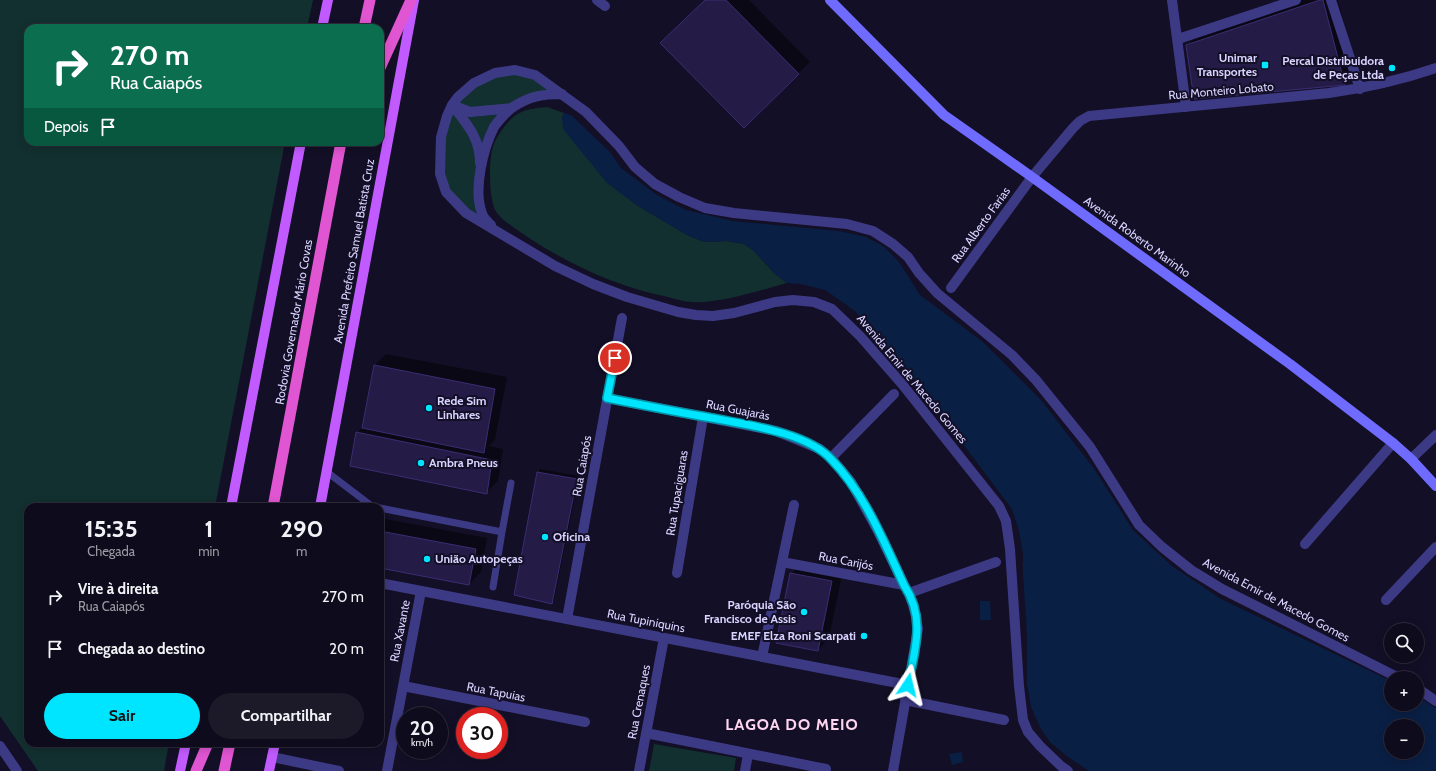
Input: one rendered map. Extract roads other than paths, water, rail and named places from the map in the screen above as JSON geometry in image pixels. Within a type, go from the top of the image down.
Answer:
[{"type":"highway","points":[[365,24],[370,0]]},
{"type":"highway","points":[[384,59],[411,0]]},
{"type":"highway","name":"Rodovia Governador Mário Covas","points":[[274,503],[340,146]]},
{"type":"highway","points":[[337,159],[343,146]]},
{"type":"highway","points":[[196,771],[206,747]]},
{"type":"highway","points":[[224,771],[229,747]]},
{"type":"main road","points":[[323,24],[328,0]]},
{"type":"main road","name":"Avenida Prefeito Samuel Batista Cruz","points":[[321,503],[414,0]]},
{"type":"main road","name":"Avenida Roberto Marinho","points":[[830,0],[944,115],[1290,364],[1393,443],[1411,459],[1436,486]]},
{"type":"main road","points":[[232,503],[300,146]]},
{"type":"main road","points":[[180,771],[185,747]]},
{"type":"main road","points":[[269,771],[274,747]]},
{"type":"street","points":[[1172,0],[1186,107]]},
{"type":"street","points":[[1178,39],[1296,0]]},
{"type":"street","points":[[1331,0],[1360,89]]},
{"type":"street","name":"Rua Monteiro Lobato","points":[[1032,177],[1073,128],[1080,121],[1089,116],[1360,89],[1436,68]]},
{"type":"street","name":"Avenida Emir de Macedo Gomes","points":[[1068,771],[1040,746],[1028,732],[1023,720],[1010,549],[1006,521],[999,506],[902,384],[848,324],[832,309],[814,302],[793,300],[775,302],[734,313],[713,316],[678,312],[627,297],[593,284],[555,266],[466,213],[446,192],[440,174],[441,137],[452,105],[474,82],[495,73],[515,70],[535,75],[586,112],[636,166],[655,184],[678,198],[705,208],[734,213],[847,224],[873,231],[893,244],[908,257],[919,273],[937,294],[1012,355],[1036,380],[1090,446],[1139,525],[1162,547],[1191,570],[1222,589],[1385,671]]},
{"type":"street","name":"Avenida Emir de Macedo Gomes","points":[[496,232],[482,214],[478,194],[480,173],[487,145],[495,126],[512,108],[526,100],[542,94],[562,94]]},
{"type":"street","points":[[452,105],[470,112],[512,108]]},
{"type":"street","points":[[452,105],[470,128],[480,154],[480,173]]},
{"type":"street","name":"Rua Alberto Farias","points":[[951,288],[1032,177]]},
{"type":"street","name":"Rua Caiapós","points":[[567,619],[622,318]]},
{"type":"street","points":[[831,458],[894,394]]},
{"type":"street","name":"Rua Guajarás","points":[[607,398],[776,431],[820,449],[831,458],[851,482],[878,531],[914,605],[918,629],[895,757],[900,771]]},
{"type":"street","name":"Rua Tupaciguaras","points":[[677,573],[703,417]]},
{"type":"street","points":[[1411,459],[1436,435]]},
{"type":"street","points":[[1305,544],[1393,443]]},
{"type":"street","points":[[762,656],[794,505]]},
{"type":"street","points":[[1386,600],[1436,547]]},
{"type":"street","name":"Rua Carijós","points":[[782,562],[907,589]]},
{"type":"street","points":[[907,589],[996,562]]},
{"type":"street","name":"Rua Tupiniquins","points":[[384,584],[908,685]]},
{"type":"street","name":"Rua Xavante","points":[[387,771],[421,591]]},
{"type":"street","name":"Rua Crenaques","points":[[639,771],[664,638]]},
{"type":"street","name":"Rua Tapuias","points":[[403,686],[585,722]]},
{"type":"street","points":[[1424,693],[1436,701]]},
{"type":"street","points":[[905,700],[1004,720]]},
{"type":"street","points":[[646,733],[826,769]]},
{"type":"street","points":[[0,746],[17,771]]},
{"type":"street","points":[[745,771],[748,754]]},
{"type":"street","points":[[272,757],[339,771]]},
{"type":"street","points":[[893,771],[895,757]]},
{"type":"lane","points":[[327,472],[369,503]]},
{"type":"lane","points":[[493,587],[511,483]]},
{"type":"lane","points":[[384,509],[502,532]]},
{"type":"water","points":[[564,113],[571,115],[610,152],[621,168],[657,195],[686,210],[733,221],[839,231],[866,237],[883,246],[899,262],[920,295],[983,342],[1041,400],[1095,470],[1133,530],[1172,566],[1221,599],[1384,678],[1384,711],[1424,711],[1424,700],[1436,708],[1436,771],[1089,771],[1068,757],[1050,742],[1041,729],[1031,707],[1027,684],[1027,635],[1023,553],[1019,531],[1012,509],[929,399],[855,311],[825,290],[801,284],[787,283],[774,273],[754,251],[744,244],[727,241],[705,242],[689,236],[638,206],[607,183],[563,129],[562,118]]},
{"type":"water","points":[[980,601],[990,601],[991,620],[980,620]]},
{"type":"water","points":[[962,752],[963,762],[952,765],[949,754]]},
{"type":"place","name":"Unimar Transportes","points":[[1265,65]]},
{"type":"place","name":"Percal Distribuidora de Peças Ltda","points":[[1392,68]]},
{"type":"place","name":"Rede Sim Linhares","points":[[429,408]]},
{"type":"place","name":"Ambra Pneus","points":[[421,463]]},
{"type":"place","name":"Oficina","points":[[545,537]]},
{"type":"place","name":"União Autopeças","points":[[427,559]]},
{"type":"place","name":"Paróquia São Francisco de Assis","points":[[804,612]]},
{"type":"place","name":"EMEF Elza Roni Scarpati","points":[[864,636]]},
{"type":"district","name":"LAGOA DO MEIO","points":[[792,724]]}]
